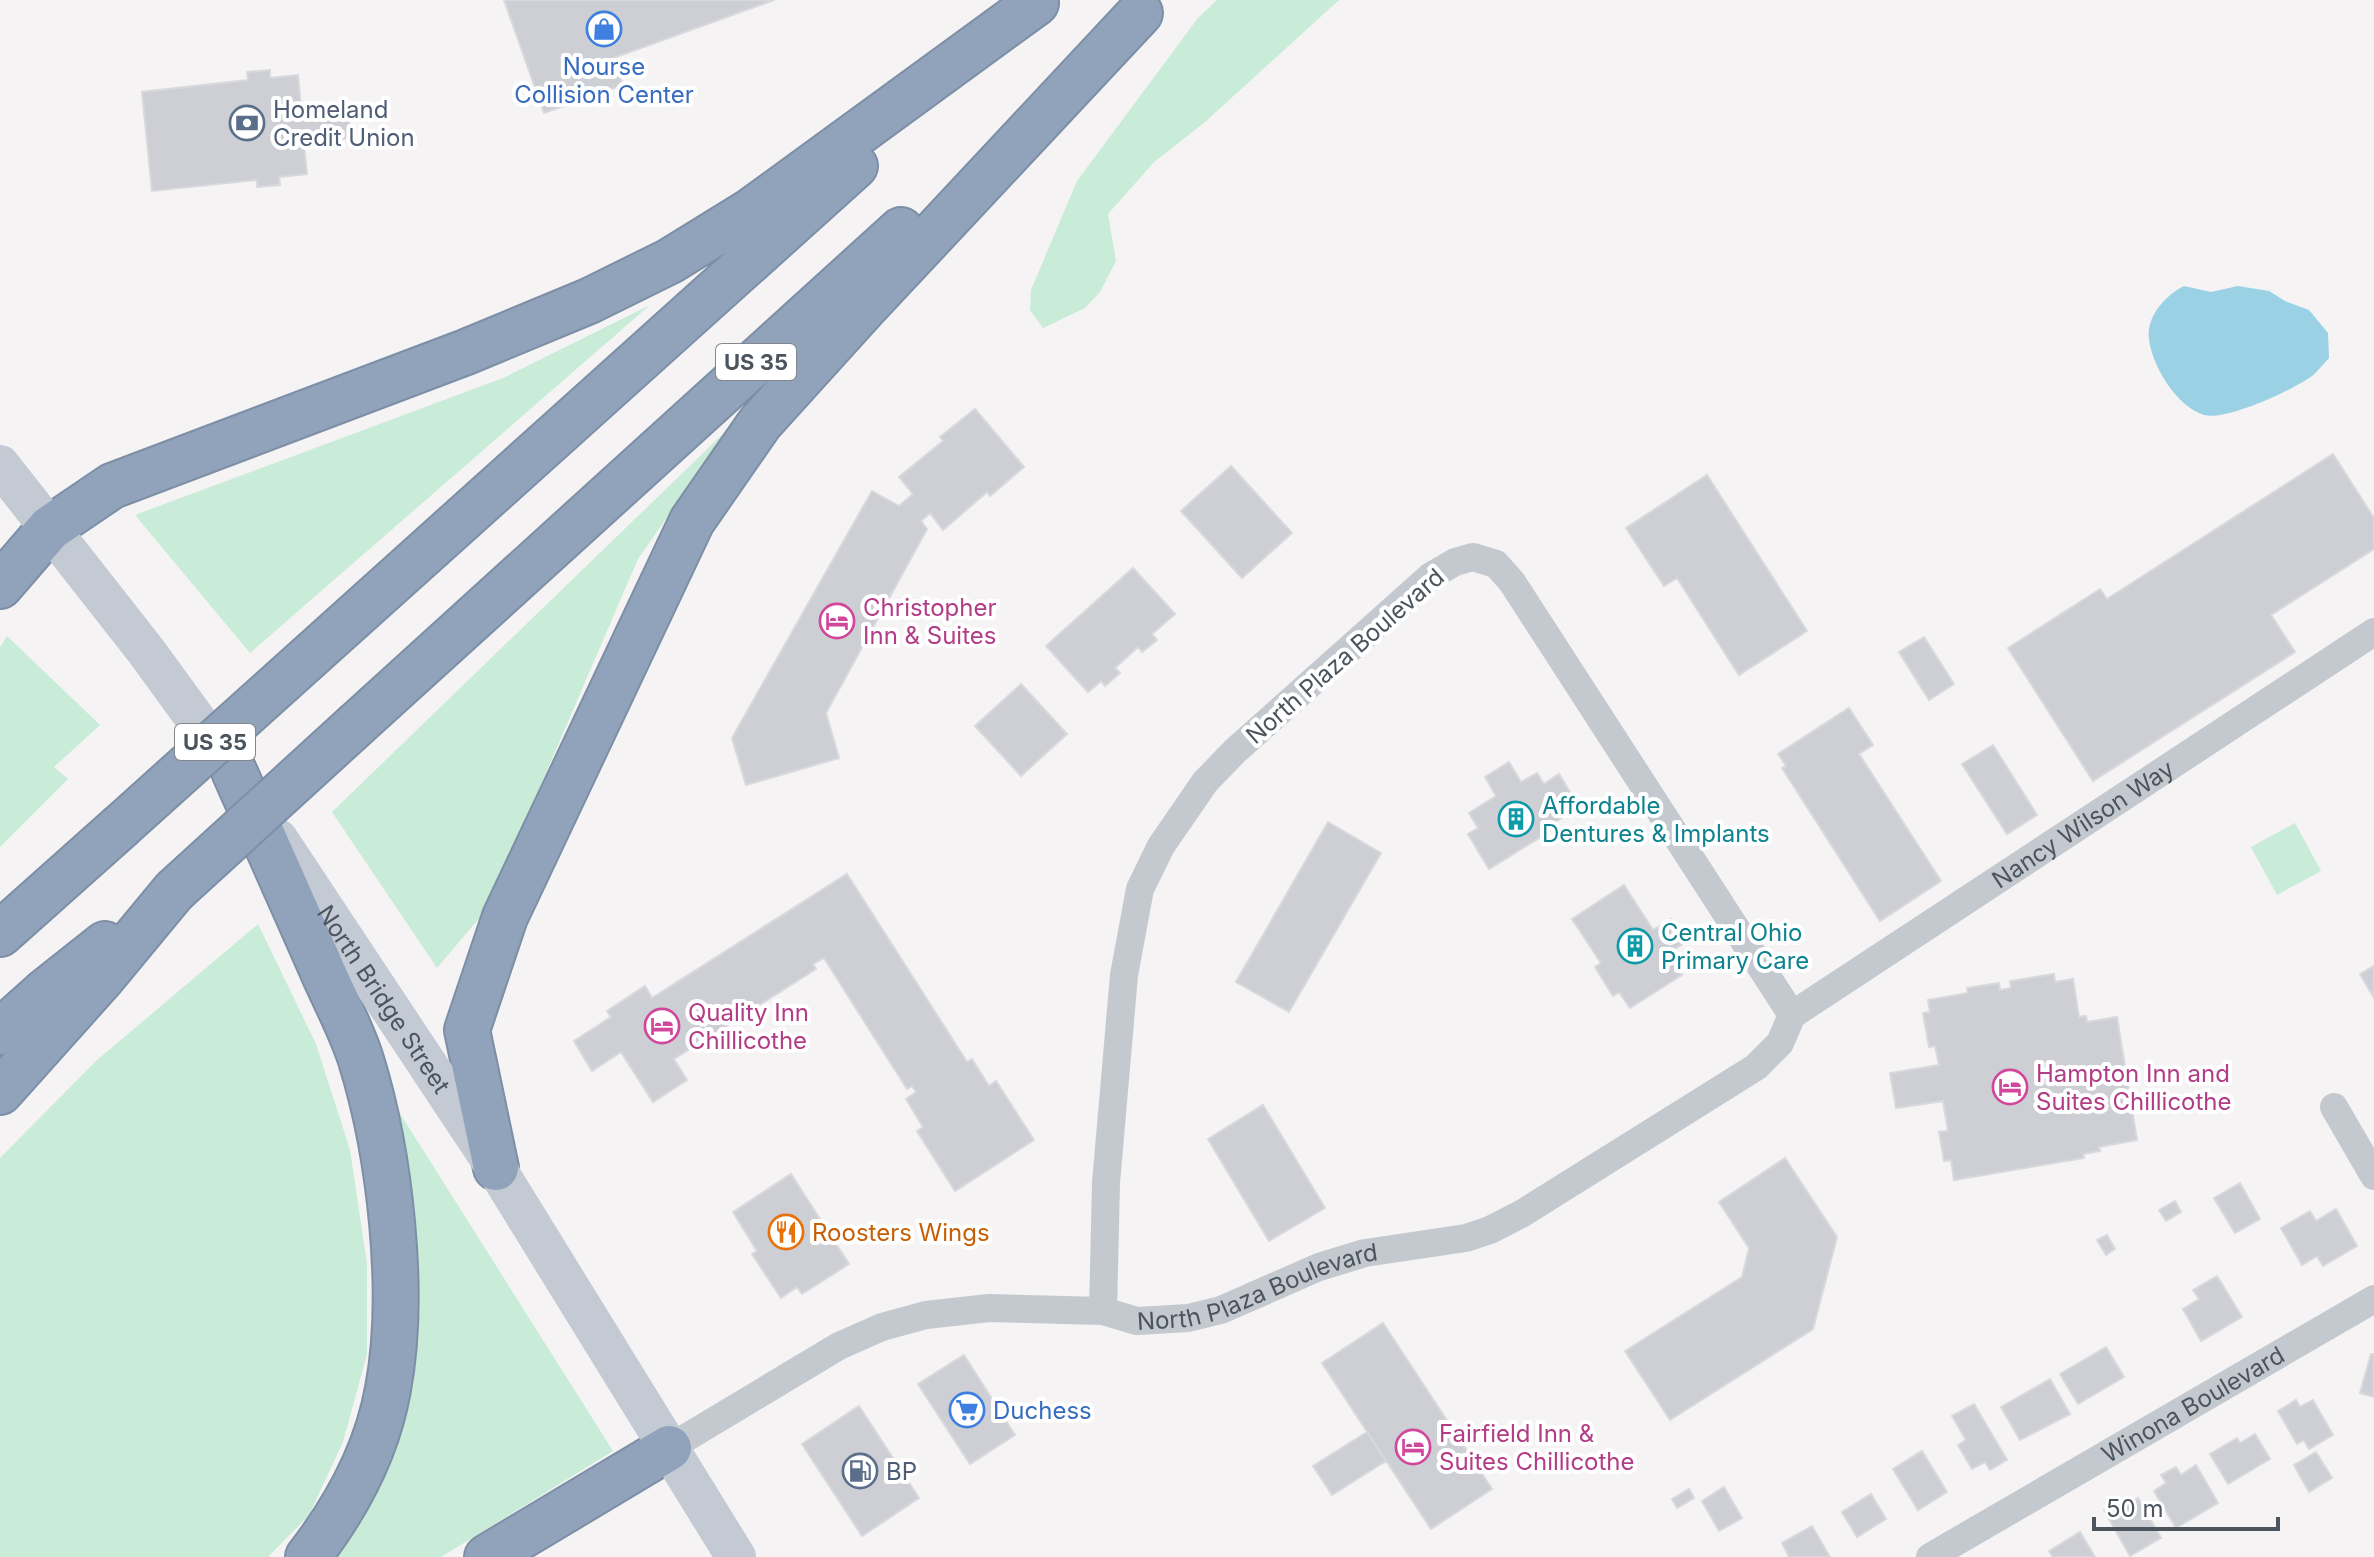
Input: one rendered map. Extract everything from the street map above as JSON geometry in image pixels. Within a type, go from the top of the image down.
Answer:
[{"type":"highway","points":[[0,586],[50,528],[112,486],[466,352],[589,301],[670,261],[751,211],[1037,1]]},
{"type":"highway","name":"US 35","points":[[0,934],[1037,1]]},
{"type":"highway","points":[[496,1168],[467,1030],[505,917],[692,521],[760,423],[1147,6]]},
{"type":"highway","name":"US 35","points":[[0,1032],[47,990],[174,891],[1147,6]]},
{"type":"highway","points":[[234,771],[360,1058],[381,1138],[394,1245],[394,1325],[388,1390],[371,1449],[348,1499],[308,1557]]},
{"type":"highway","points":[[0,1092],[102,978],[174,891]]},
{"type":"highway","points":[[487,1557],[669,1448]]},
{"type":"main road","name":"North Bridge Street","points":[[0,465],[146,651],[234,771],[496,1168],[736,1557]]},
{"type":"street","name":"North Plaza Boulevard","points":[[669,1448],[839,1346],[882,1327],[926,1315],[989,1308],[1103,1311],[1137,1321],[1188,1318],[1221,1310],[1319,1267],[1365,1253],[1466,1238],[1490,1230],[1523,1213],[1756,1067],[1780,1043],[1792,1015],[1512,582],[1496,564],[1473,557],[1455,562],[1431,576],[1205,782],[1161,846],[1140,889],[1124,975],[1106,1183],[1103,1311]]},
{"type":"street","name":"Nancy Wilson Way","points":[[1792,1015],[2374,632]]},
{"type":"street","points":[[2334,1107],[2374,1176]]},
{"type":"street","name":"Winona Boulevard","points":[[1930,1557],[2374,1299]]},
{"type":"green space","points":[[1217,0],[1339,0],[1205,122],[1154,162],[1108,214],[1116,261],[1100,292],[1085,308],[1043,328],[1030,310],[1031,290],[1077,181],[1198,18]]},
{"type":"green space","points":[[650,305],[250,653],[135,515],[503,378]]},
{"type":"green space","points":[[729,428],[638,559],[482,915],[437,968],[332,812]]},
{"type":"green space","points":[[7,636],[100,725],[54,767],[68,779],[0,847],[0,647]]},
{"type":"green space","points":[[2295,823],[2321,871],[2277,895],[2251,847]]},
{"type":"green space","points":[[258,924],[316,1044],[350,1150],[367,1264],[367,1354],[343,1442],[309,1515],[268,1557],[0,1557],[0,1158],[96,1061]]},
{"type":"green space","points":[[382,1085],[613,1451],[441,1557],[321,1557],[375,1477]]},
{"type":"water","points":[[2184,286],[2211,292],[2238,286],[2269,291],[2309,310],[2328,333],[2329,358],[2303,382],[2259,403],[2214,416],[2194,411],[2176,395],[2161,373],[2149,339],[2154,314]]},
{"type":"building","name":"Nourse Collision Center","points":[[504,0],[774,0],[613,58],[623,85],[544,113]]},
{"type":"building","name":"Homeland Credit Union","points":[[270,70],[270,78],[298,75],[301,107],[347,102],[351,138],[304,144],[307,174],[279,177],[280,185],[257,187],[257,180],[152,191],[142,92],[248,80],[247,72]]},
{"type":"building","name":"Christopher Inn & Suites","points":[[975,409],[1024,467],[990,496],[987,492],[943,530],[930,513],[921,521],[927,529],[826,713],[839,758],[746,785],[732,738],[872,491],[899,506],[913,494],[899,477],[943,441],[940,437]]},
{"type":"building","points":[[2333,454],[2374,518],[2374,549],[2271,615],[2295,652],[2093,781],[2008,648],[2100,589],[2107,599]]},
{"type":"building","points":[[1231,466],[1292,533],[1242,578],[1181,511]]},
{"type":"building","points":[[1707,475],[1807,631],[1739,675],[1677,578],[1664,586],[1626,528]]},
{"type":"building","points":[[1133,568],[1175,614],[1152,634],[1157,640],[1142,652],[1138,647],[1115,668],[1120,673],[1105,686],[1101,681],[1088,692],[1046,646]]},
{"type":"building","points":[[1924,637],[1954,684],[1929,700],[1899,652]]},
{"type":"building","points":[[1021,684],[1067,734],[1021,776],[975,726]]},
{"type":"building","points":[[1849,708],[1873,745],[1859,754],[1941,881],[1880,921],[1782,768],[1786,766],[1778,754]]},
{"type":"building","points":[[1993,745],[2037,815],[2007,834],[1962,764]]},
{"type":"building","name":"Affordable Dentures & Implants","points":[[1509,762],[1521,782],[1537,773],[1544,784],[1559,774],[1579,807],[1549,826],[1552,830],[1489,869],[1468,834],[1478,828],[1469,813],[1496,796],[1485,777]]},
{"type":"building","points":[[1328,822],[1381,853],[1289,1012],[1236,982]]},
{"type":"building","name":"Quality Inn Chillicothe","points":[[847,874],[967,1062],[972,1059],[989,1086],[996,1081],[1034,1140],[955,1191],[917,1131],[923,1127],[906,1099],[916,1092],[912,1086],[907,1089],[824,958],[813,964],[816,969],[674,1059],[687,1080],[653,1102],[621,1052],[592,1071],[574,1041],[611,1017],[607,1011],[645,986],[652,998]]},
{"type":"building","name":"Central Ohio Primary Care","points":[[1624,885],[1653,930],[1671,919],[1686,942],[1668,953],[1682,975],[1630,1008],[1619,992],[1613,996],[1595,967],[1601,963],[1572,919]]},
{"type":"building","points":[[2374,966],[2374,998],[2360,974]]},
{"type":"building","name":"Hampton Inn and Suites Chillicothe","points":[[2054,974],[2055,982],[2073,979],[2079,1017],[2086,1016],[2087,1022],[2117,1017],[2137,1140],[2099,1147],[2100,1151],[2083,1154],[2084,1158],[1954,1180],[1951,1160],[1944,1161],[1939,1132],[1948,1131],[1943,1101],[1896,1108],[1890,1073],[1939,1065],[1935,1046],[1929,1047],[1923,1013],[1930,1012],[1928,1000],[1968,993],[1967,988],[1999,983],[2000,990],[2011,988],[2010,981]]},
{"type":"building","points":[[1263,1105],[1325,1208],[1269,1241],[1208,1139]]},
{"type":"building","points":[[1785,1158],[1837,1237],[1813,1329],[1670,1420],[1625,1351],[1742,1277],[1749,1248],[1719,1202]]},
{"type":"building","name":"Roosters Wings","points":[[791,1174],[849,1264],[802,1294],[797,1287],[781,1298],[752,1254],[757,1251],[733,1212]]},
{"type":"building","points":[[2240,1183],[2260,1219],[2235,1233],[2214,1198]]},
{"type":"building","points":[[2175,1201],[2181,1212],[2166,1221],[2159,1210]]},
{"type":"building","points":[[2336,1209],[2357,1246],[2323,1266],[2317,1256],[2302,1265],[2281,1228],[2310,1211],[2316,1221]]},
{"type":"building","points":[[2107,1235],[2115,1249],[2106,1255],[2097,1240]]},
{"type":"building","points":[[2217,1276],[2242,1317],[2201,1341],[2183,1309],[2199,1299],[2193,1290]]},
{"type":"building","points":[[1383,1323],[1492,1489],[1431,1529],[1322,1363]]},
{"type":"building","points":[[2106,1347],[2124,1377],[2078,1404],[2060,1374]]},
{"type":"building","points":[[2371,1354],[2374,1354],[2374,1397],[2360,1393]]},
{"type":"building","name":"Duchess","points":[[964,1355],[1015,1435],[970,1464],[918,1384]]},
{"type":"building","points":[[2050,1379],[2070,1414],[2020,1440],[2001,1407]]},
{"type":"building","points":[[2296,1400],[2300,1407],[2313,1400],[2333,1435],[2309,1449],[2304,1440],[2297,1444],[2278,1411]]},
{"type":"building","points":[[1974,1404],[2007,1460],[1990,1470],[1985,1462],[1972,1469],[1958,1445],[1966,1440],[1952,1416]]},
{"type":"building","name":"BP","points":[[859,1406],[919,1498],[862,1536],[802,1444]]},
{"type":"building","points":[[1367,1432],[1386,1461],[1332,1495],[1313,1466]]},
{"type":"building","points":[[2255,1434],[2270,1459],[2228,1484],[2210,1454],[2237,1438],[2240,1443]]},
{"type":"building","points":[[1922,1451],[1947,1492],[1918,1510],[1893,1469]]},
{"type":"building","points":[[2316,1452],[2332,1478],[2309,1492],[2294,1465]]},
{"type":"building","points":[[2196,1465],[2218,1503],[2176,1528],[2154,1491],[2166,1483],[2161,1475],[2176,1467],[2181,1475]]},
{"type":"building","points":[[1724,1487],[1742,1518],[1719,1531],[1702,1501]]},
{"type":"building","points":[[1689,1489],[1694,1498],[1677,1508],[1672,1499]]},
{"type":"building","points":[[1871,1494],[1886,1519],[1857,1537],[1842,1512]]},
{"type":"building","points":[[2138,1498],[2161,1538],[2130,1556],[2104,1510],[2124,1499],[2127,1505]]},
{"type":"building","points":[[1812,1526],[1830,1557],[1789,1557],[1782,1543]]},
{"type":"building","points":[[2080,1532],[2095,1557],[2053,1557],[2049,1551]]},
{"type":"place","name":"Nourse Collision Center","points":[[604,29]]},
{"type":"place","name":"Homeland Credit Union","points":[[247,123]]},
{"type":"place","name":"Christopher Inn & Suites","points":[[837,621]]},
{"type":"place","name":"Affordable Dentures & Implants","points":[[1516,819]]},
{"type":"place","name":"Central Ohio Primary Care","points":[[1635,946]]},
{"type":"place","name":"Quality Inn Chillicothe","points":[[662,1026]]},
{"type":"place","name":"Hampton Inn and Suites Chillicothe","points":[[2010,1087]]},
{"type":"place","name":"Roosters Wings","points":[[786,1232]]},
{"type":"place","name":"Duchess","points":[[967,1410]]},
{"type":"place","name":"Fairfield Inn & Suites Chillicothe","points":[[1413,1447]]},
{"type":"place","name":"BP","points":[[860,1471]]}]
